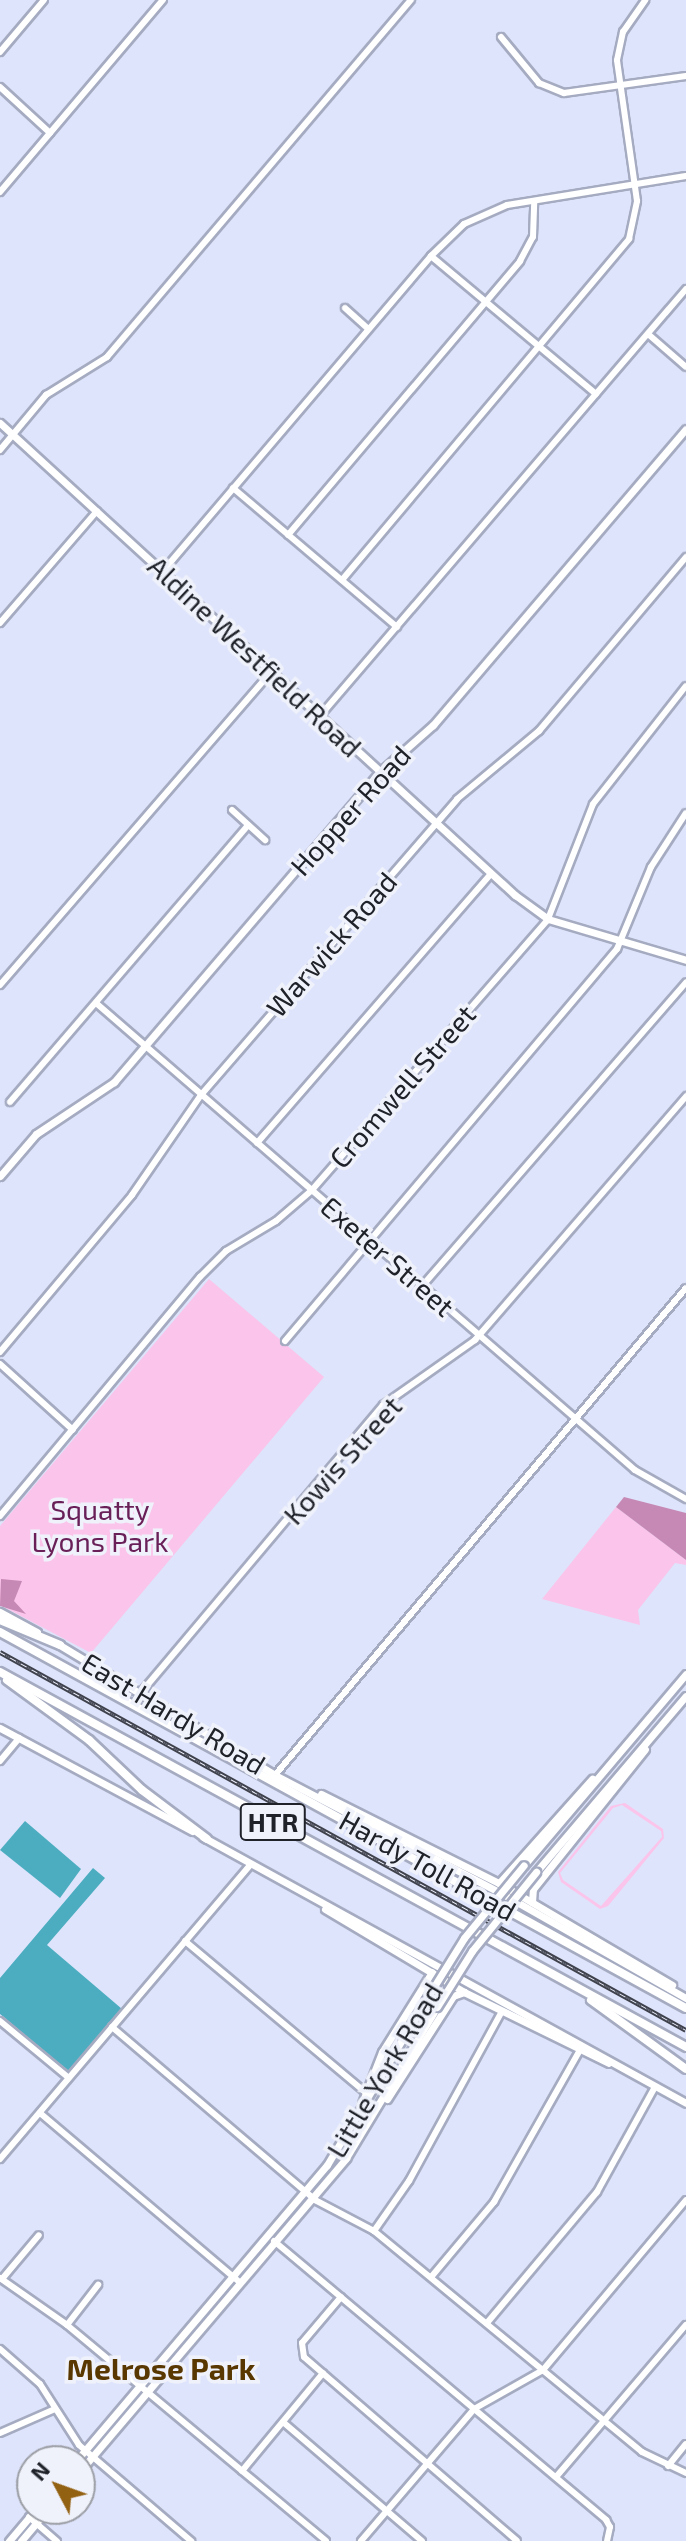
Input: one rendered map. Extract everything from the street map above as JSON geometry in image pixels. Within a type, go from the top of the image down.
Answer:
[{"type":"highway","points":[[0,1620],[60,1645]]},
{"type":"highway","name":"Hardy Toll Road","points":[[0,1632],[686,2008]]},
{"type":"highway","points":[[0,1673],[74,1727],[142,1790],[207,1839]]},
{"type":"highway","name":"Hardy Toll Road","points":[[0,1673],[686,2047]]},
{"type":"highway","points":[[548,1970],[686,2069]]},
{"type":"main road","name":"Aldine Westfield Road","points":[[0,423],[491,874],[548,919],[686,960]]},
{"type":"main road","name":"Hopper Road","points":[[0,1176],[36,1134],[114,1082],[381,771],[433,725],[686,429]]},
{"type":"main road","name":"East Hardy Road","points":[[0,1612],[275,1775],[514,1900],[686,1997]]},
{"type":"main road","name":"Little York Road","points":[[96,2445],[236,2279],[305,2191],[359,2112],[423,1997],[501,1893],[640,1733],[686,1674]]},
{"type":"main road","name":"Little York Road","points":[[236,2279],[312,2198],[373,2116],[454,1978],[514,1900],[686,1696]]},
{"type":"main road","points":[[649,1721],[659,1729]]},
{"type":"main road","points":[[0,1728],[686,2103]]},
{"type":"main road","points":[[499,1883],[640,1733]]},
{"type":"main road","points":[[532,1902],[539,1882],[638,1762],[649,1740]]},
{"type":"main road","points":[[275,1775],[364,1812],[499,1883],[645,1965],[686,1997]]},
{"type":"main road","points":[[513,1866],[520,1881],[539,1882]]},
{"type":"main road","points":[[310,1897],[339,1921],[464,1992],[579,2052],[626,2069]]},
{"type":"main road","points":[[359,2112],[382,2052],[423,1997],[432,1972]]},
{"type":"main road","points":[[423,1997],[440,1987],[449,2002]]},
{"type":"main road","points":[[373,2116],[401,2082],[449,2002],[464,1992]]},
{"type":"main road","points":[[9,2541],[22,2525]]},
{"type":"main road","points":[[21,2541],[34,2525]]},
{"type":"street","points":[[0,52],[44,0]]},
{"type":"street","points":[[0,192],[163,0]]},
{"type":"street","points":[[0,450],[46,395],[107,357],[411,0]]},
{"type":"street","points":[[342,580],[540,350],[629,239],[637,213],[618,87],[620,39],[645,0]]},
{"type":"street","points":[[501,37],[549,89],[574,93],[686,76]]},
{"type":"street","points":[[0,87],[50,133]]},
{"type":"street","points":[[163,571],[431,256],[477,217],[534,201],[686,176]]},
{"type":"street","points":[[288,535],[486,303],[531,243],[534,201]]},
{"type":"street","points":[[431,256],[596,394]]},
{"type":"street","points":[[319,717],[686,289]]},
{"type":"street","points":[[345,308],[368,329]]},
{"type":"street","points":[[648,334],[686,367]]},
{"type":"street","points":[[233,488],[397,627]]},
{"type":"street","points":[[0,623],[97,511]]},
{"type":"street","name":"Warwick Road","points":[[0,1352],[132,1195],[201,1095],[437,822],[539,731],[686,557]]},
{"type":"street","points":[[0,985],[272,671]]},
{"type":"street","name":"Cromwell Street","points":[[0,1516],[226,1251],[276,1221],[312,1190],[548,919],[593,804],[686,686]]},
{"type":"street","points":[[232,810],[265,840]]},
{"type":"street","points":[[285,1341],[368,1239],[622,942],[651,867],[686,813]]},
{"type":"street","points":[[10,1102],[248,825]]},
{"type":"street","points":[[257,1143],[491,874]]},
{"type":"street","points":[[423,1285],[686,982]]},
{"type":"street","name":"Exeter Street","points":[[96,1003],[635,1470],[686,1499]]},
{"type":"street","name":"Kowis Street","points":[[139,1695],[383,1405],[479,1335],[686,1096]]},
{"type":"street","points":[[275,1775],[686,1288]]},
{"type":"street","points":[[0,1364],[73,1430]]},
{"type":"street","points":[[0,1761],[19,1738]]},
{"type":"street","points":[[0,2159],[251,1864]]},
{"type":"street","points":[[185,1941],[365,2092]]},
{"type":"street","points":[[374,2231],[409,2181],[502,2011]]},
{"type":"street","points":[[0,2021],[69,2078]]},
{"type":"street","points":[[112,2027],[312,2198],[374,2231],[605,2421],[668,2466],[686,2473]]},
{"type":"street","points":[[432,2276],[494,2202],[579,2052]]},
{"type":"street","points":[[487,2323],[597,2192],[655,2087]]},
{"type":"street","points":[[40,2113],[236,2279]]},
{"type":"street","points":[[361,2541],[474,2409],[543,2370],[686,2200]]},
{"type":"street","points":[[39,2235],[1,2278],[67,2325],[326,2541]]},
{"type":"street","points":[[274,2241],[603,2518],[610,2527],[607,2541]]},
{"type":"street","points":[[67,2325],[98,2285]]},
{"type":"street","points":[[341,2297],[306,2339],[301,2352],[517,2541]]},
{"type":"street","points":[[556,2477],[686,2325]]},
{"type":"street","points":[[0,2349],[35,2379],[81,2445]]},
{"type":"street","points":[[242,2471],[323,2373]]},
{"type":"street","points":[[0,2433],[55,2409]]},
{"type":"street","points":[[283,2422],[422,2541]]},
{"type":"street","points":[[668,2466],[686,2444]]},
{"type":"street","points":[[96,2461],[191,2541]]},
{"type":"street","points":[[38,2525],[57,2541]]},
{"type":"green space","name":"Squatty Lyons Park","points":[[209,1279],[324,1377],[91,1653],[0,1605],[0,1526]]},
{"type":"green space","points":[[616,1507],[686,1560],[686,1565],[675,1563],[638,1610],[640,1625],[542,1599]]},
{"type":"green space","points":[[625,1803],[663,1829],[664,1838],[608,1906],[600,1909],[561,1882],[558,1872],[611,1806]],"holes":[[[622,1805],[661,1831],[662,1837],[601,1906],[563,1880],[560,1873],[613,1808]]]},
{"type":"shaded area","points":[[624,1497],[686,1513],[686,1560],[616,1507]]},
{"type":"shaded area","points":[[1,1579],[22,1581],[14,1601],[26,1614],[0,1606]]},
{"type":"water","points":[[25,1821],[81,1869],[60,1898],[0,1850]]},
{"type":"water","points":[[93,1868],[105,1878],[47,1945],[122,2009],[69,2072],[0,2014],[0,1978]]},
{"type":"railway","points":[[0,1652],[686,2030]]},
{"type":"district","name":"Melrose Park","points":[[161,2368]]}]
